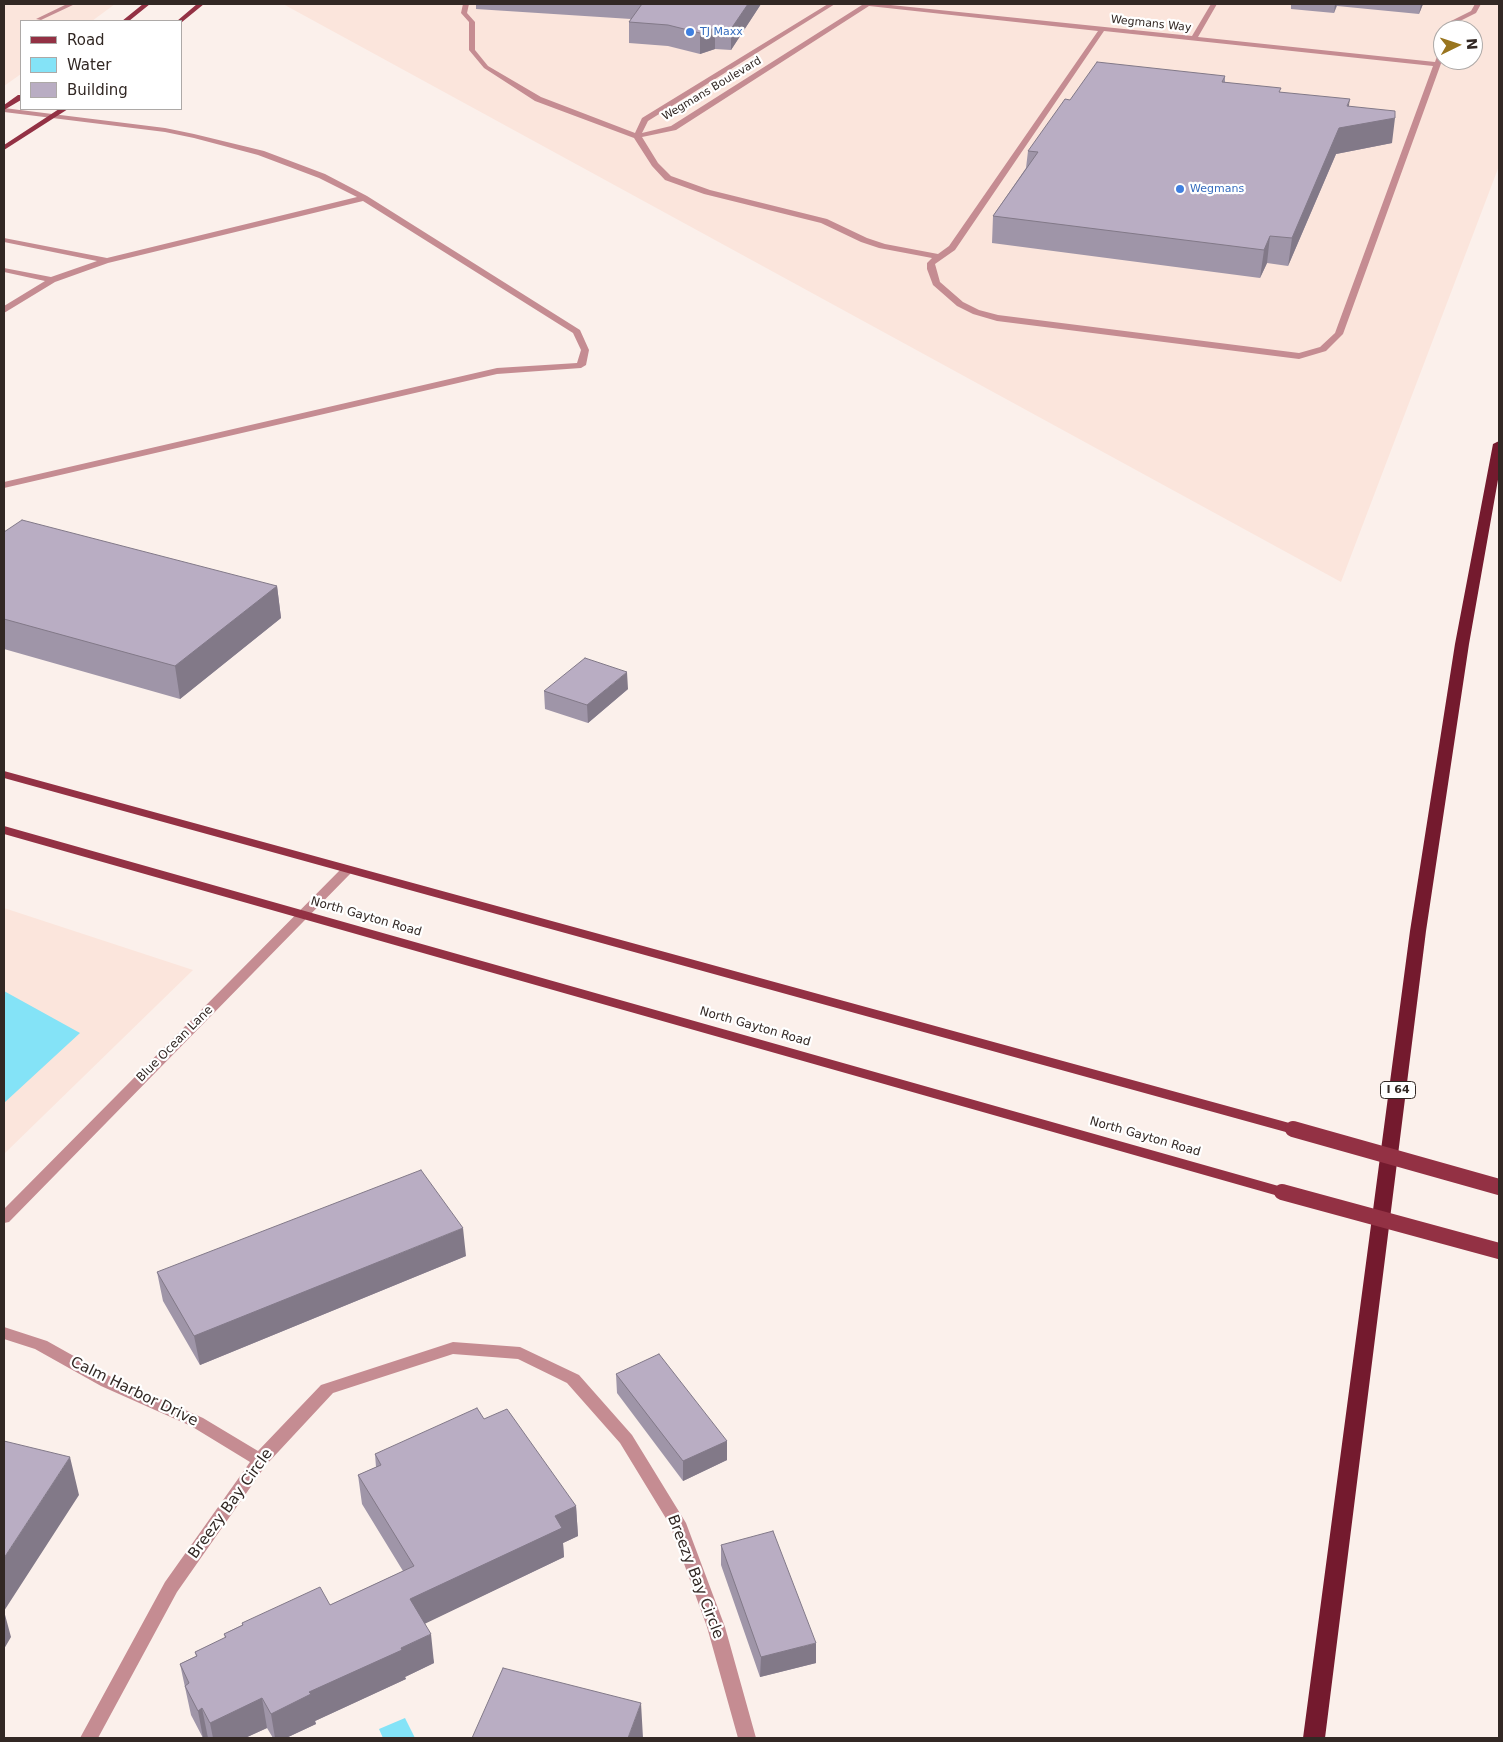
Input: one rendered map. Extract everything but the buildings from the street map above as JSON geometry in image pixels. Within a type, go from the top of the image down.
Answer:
[{"type":"highway","name":"I 64","points":[[1314,1738],[1418,931],[1462,644],[1499,444]]},
{"type":"main road","points":[[126,20],[147,4]]},
{"type":"main road","points":[[181,20],[201,4]]},
{"type":"main road","points":[[4,109],[20,98]]},
{"type":"main road","points":[[4,148],[63,110]]},
{"type":"main road","points":[[4,774],[1499,1187]]},
{"type":"main road","name":"North Gayton Road","points":[[4,830],[1282,1192],[1499,1251]]},
{"type":"street","points":[[39,18],[72,4]]},
{"type":"street","points":[[466,4],[464,13],[472,22],[472,50],[486,68],[538,100],[638,136],[661,172],[679,183],[706,192],[824,221],[864,240],[882,246],[939,257]]},
{"type":"street","name":"Wegmans Boulevard","points":[[638,136],[645,120],[832,4]]},
{"type":"street","name":"Wegmans Boulevard","points":[[638,136],[673,128],[867,4]]},
{"type":"street","name":"Wegmans Way","points":[[867,4],[1433,64]]},
{"type":"street","points":[[1194,38],[1214,4]]},
{"type":"street","points":[[1457,20],[1474,12],[1478,4]]},
{"type":"street","points":[[1102,29],[952,248],[932,263],[931,268],[936,283],[945,293],[960,304],[976,312],[997,318],[1299,356],[1323,350],[1332,343],[1342,327],[1434,70]]},
{"type":"street","points":[[4,109],[165,130],[226,143],[298,166],[364,198],[577,332],[585,350],[581,365],[497,371],[4,485]]},
{"type":"street","points":[[4,310],[52,280],[105,261],[364,198]]},
{"type":"street","points":[[4,240],[105,261]]},
{"type":"street","points":[[4,270],[52,280]]},
{"type":"street","name":"Blue Ocean Lane","points":[[4,1218],[347,870]]},
{"type":"street","name":"Calm Harbor Drive","points":[[4,1333],[41,1344],[107,1382],[197,1422],[260,1460]]},
{"type":"street","name":"Breezy Bay Circle","points":[[89,1738],[171,1587],[260,1460],[326,1389],[453,1348],[520,1353],[573,1379],[626,1439],[678,1523],[716,1628],[747,1738]]},
{"type":"shaded area","points":[[4,4],[115,4],[93,20],[20,20],[20,75],[4,86]]},
{"type":"shaded area","points":[[283,4],[1499,4],[1499,166],[1341,582]]},
{"type":"shaded area","points":[[4,908],[193,970],[4,1154]]},
{"type":"water","points":[[4,991],[80,1033],[4,1103]]},
{"type":"water","points":[[405,1718],[415,1738],[383,1738],[379,1729]]},
{"type":"place","name":"TJ Maxx","points":[[690,32]]},
{"type":"place","name":"Wegmans","points":[[1180,189]]}]
